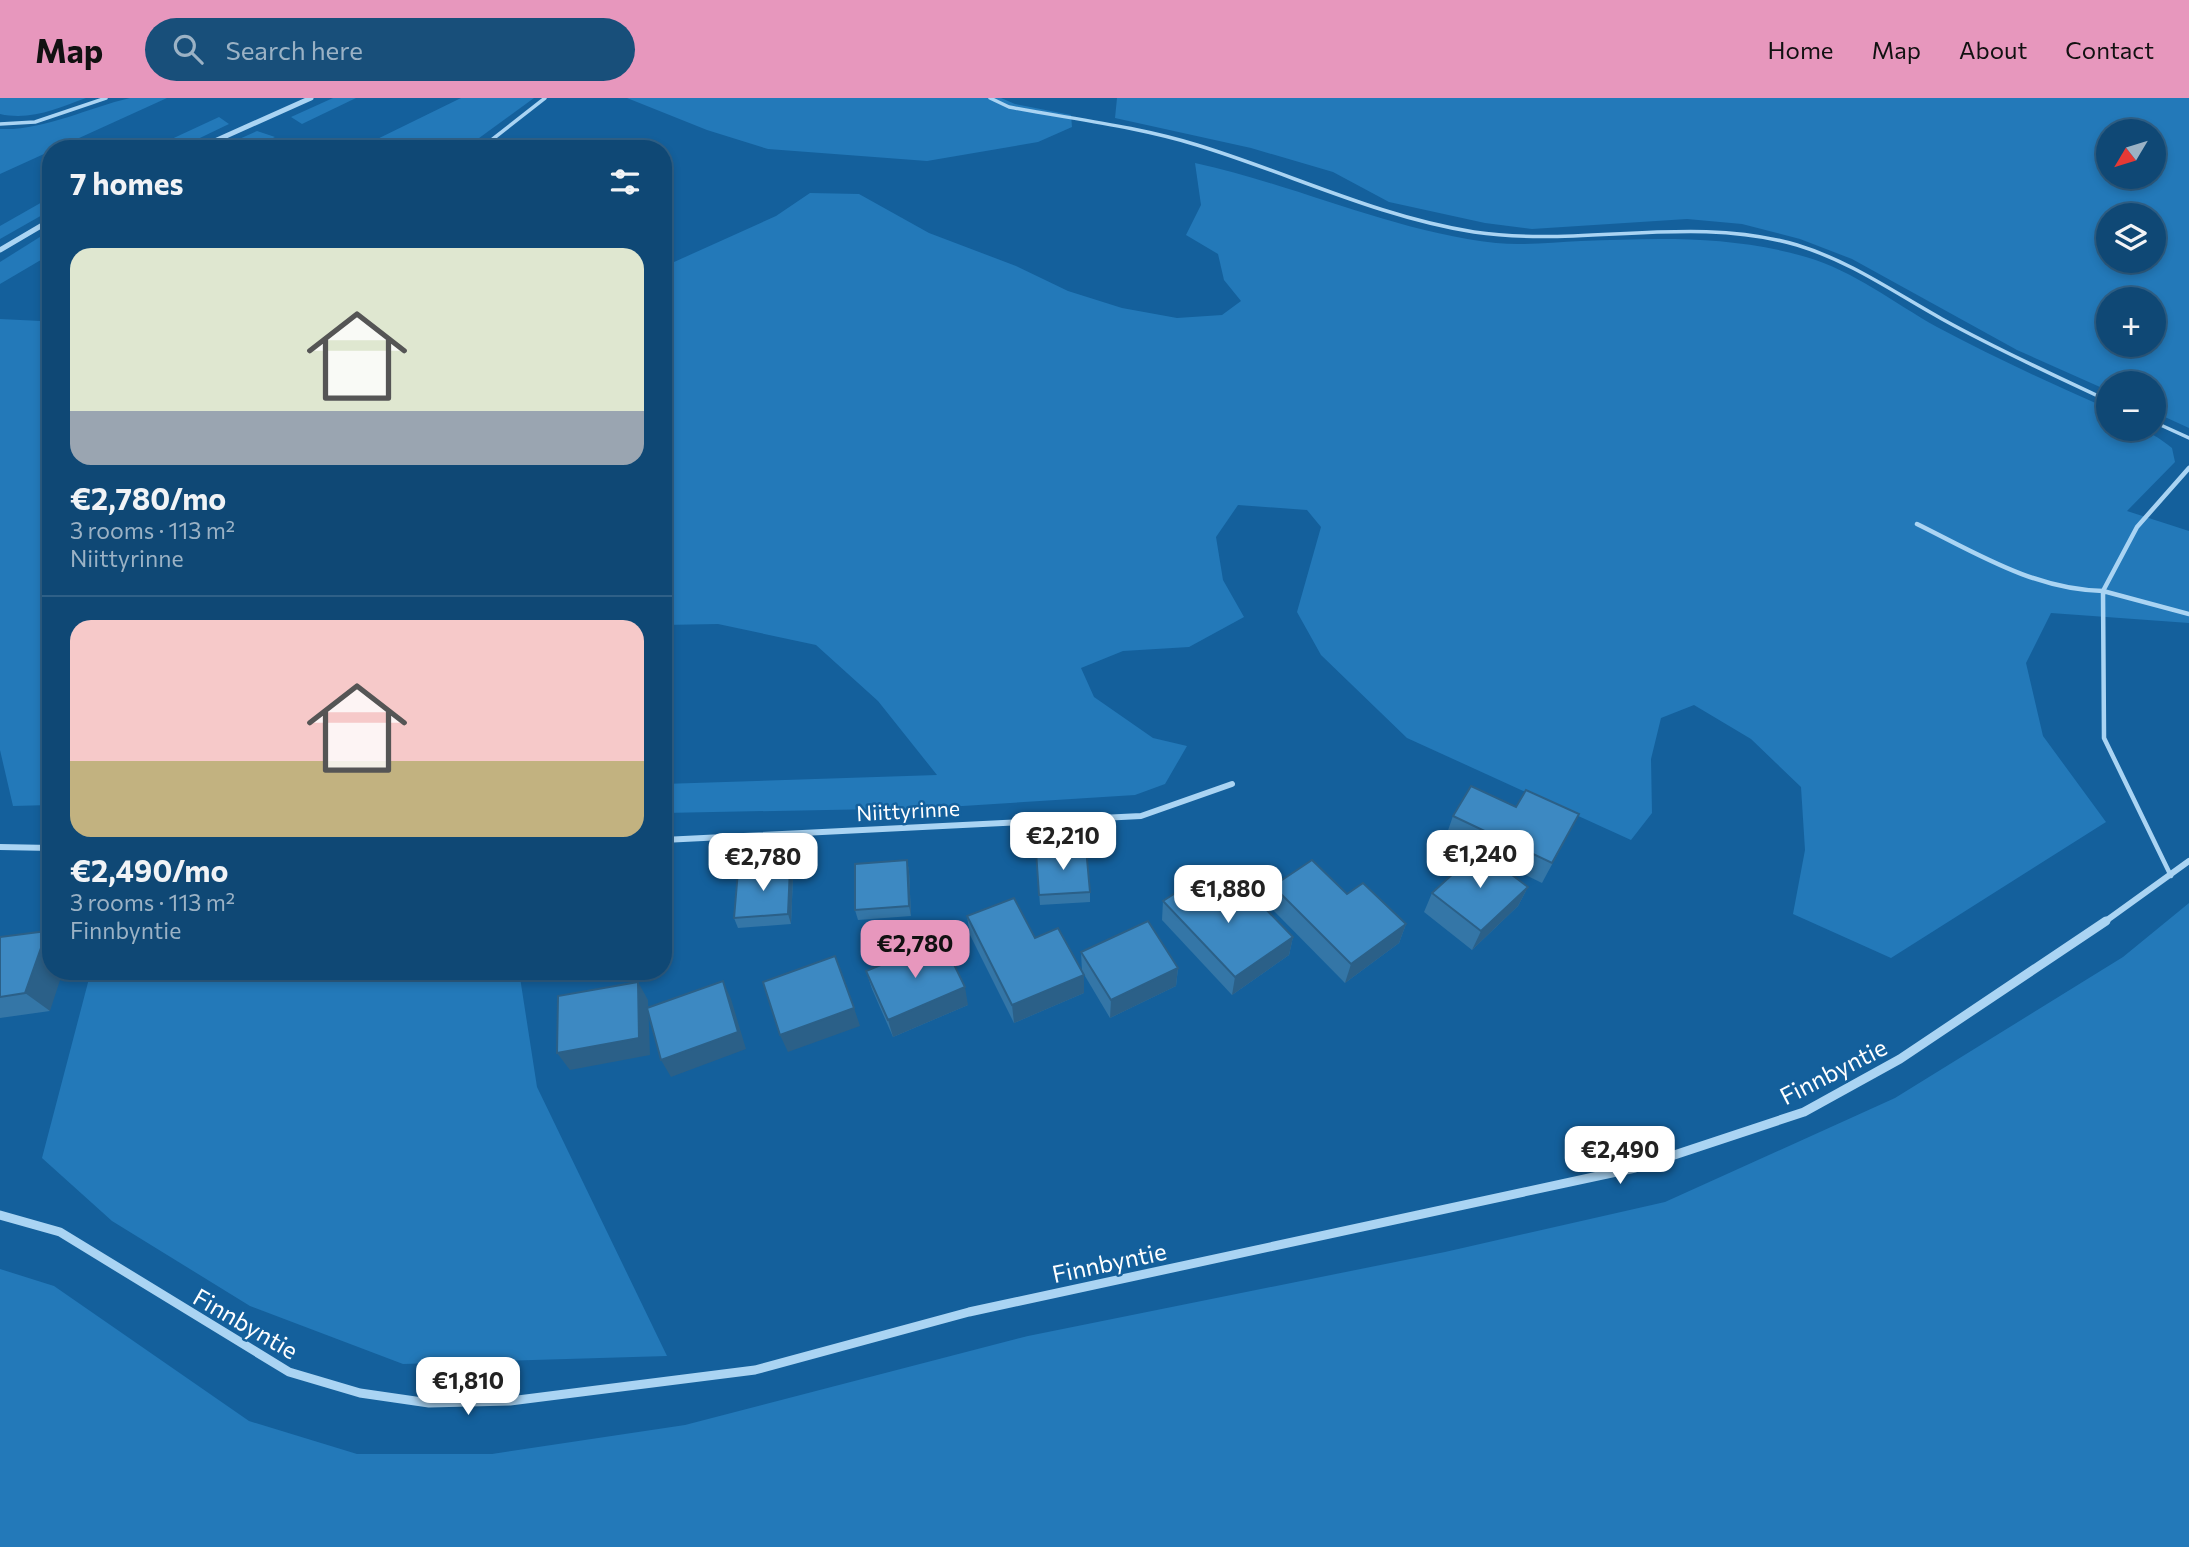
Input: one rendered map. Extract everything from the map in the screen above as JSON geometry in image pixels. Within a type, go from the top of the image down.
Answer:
[{"type":"street","points":[[217,140],[311,98]]},
{"type":"street","points":[[0,250],[42,225]]},
{"type":"street","name":"Niittyrinne","points":[[672,840],[1141,816],[1232,784]]},
{"type":"street","points":[[0,847],[42,848]]},
{"type":"street","name":"Finnbyntie","points":[[0,1215],[60,1232],[289,1372],[360,1393],[429,1403],[510,1401],[755,1370],[969,1312],[1635,1168],[1804,1112],[1911,1052],[2050,961],[2189,861]]},
{"type":"lane","points":[[0,124],[35,122],[106,98]]},
{"type":"lane","points":[[491,140],[545,98]]},
{"type":"lane","points":[[990,98],[1009,107],[1159,134],[1407,219],[1478,232],[1538,235],[1695,229],[1746,234],[1797,245],[1853,268],[2000,351],[2096,395]]},
{"type":"lane","points":[[2166,427],[2189,438]]},
{"type":"lane","points":[[2171,876],[2104,738],[2103,591],[2116,575],[2130,537],[2166,490],[2189,468]]},
{"type":"lane","points":[[1917,524],[2036,579],[2083,593],[2103,591],[2189,614]]},
{"type":"shaded area","points":[[0,98],[86,98],[33,115],[11,116],[0,114]]},
{"type":"shaded area","points":[[130,98],[167,98],[75,140],[42,140],[42,155],[0,174],[0,129],[49,123]]},
{"type":"shaded area","points":[[333,98],[356,98],[302,124],[291,117]]},
{"type":"shaded area","points":[[461,98],[534,98],[476,140],[375,140]]},
{"type":"shaded area","points":[[627,98],[1001,98],[1015,104],[1071,115],[1072,127],[1038,142],[927,161],[768,149],[707,130]]},
{"type":"shaded area","points":[[1117,98],[2189,98],[2189,428],[2166,417],[2166,371],[2096,371],[2096,385],[2017,350],[1852,259],[1800,239],[1742,224],[1687,219],[1532,229],[1485,223],[1389,202],[1333,172],[1251,148],[1115,118]]},
{"type":"shaded area","points":[[219,117],[229,124],[196,140],[169,140]]},
{"type":"shaded area","points":[[257,131],[275,137],[268,140],[237,140]]},
{"type":"shaded area","points":[[1195,163],[1271,183],[1420,229],[1496,243],[1694,240],[1722,241],[1778,250],[1841,270],[1979,349],[2096,403],[2096,441],[2163,441],[2172,448],[2175,462],[2127,511],[2189,531],[2189,623],[2051,613],[2026,663],[2043,736],[2106,822],[1891,958],[1793,914],[1805,850],[1801,787],[1751,739],[1694,705],[1661,718],[1651,759],[1652,813],[1631,840],[1407,738],[1321,655],[1297,612],[1321,527],[1307,510],[1238,505],[1216,537],[1223,580],[1244,617],[1189,647],[1123,651],[1081,668],[1094,697],[1153,738],[1187,746],[1165,784],[1135,795],[931,808],[672,813],[672,784],[937,775],[878,701],[816,645],[718,624],[672,625],[672,263],[776,216],[810,193],[859,194],[929,233],[1016,266],[1068,291],[1122,308],[1177,318],[1222,315],[1241,301],[1224,280],[1218,254],[1186,235],[1201,205]]},
{"type":"shaded area","points":[[42,202],[42,215],[0,239],[0,226]]},
{"type":"shaded area","points":[[42,236],[42,259],[0,284],[0,262]]},
{"type":"shaded area","points":[[0,319],[41,321],[42,805],[13,806],[0,750]]},
{"type":"shaded area","points":[[2189,903],[2189,1547],[0,1547],[0,1269],[54,1286],[249,1421],[357,1454],[492,1454],[685,1425],[1028,1336],[1445,1252],[1665,1202],[1895,1098],[2123,957]]},
{"type":"shaded area","points":[[89,980],[520,980],[537,1087],[667,1356],[403,1364],[250,1306],[112,1221],[42,1158]]},
{"type":"building","points":[[1471,786],[1516,807],[1526,790],[1579,814],[1552,863],[1453,816]]},
{"type":"building","points":[[1086,848],[1090,892],[1039,895],[1036,851]]},
{"type":"building","points":[[1479,850],[1528,887],[1481,931],[1432,893]]},
{"type":"building","points":[[907,860],[909,906],[855,910],[855,864]]},
{"type":"building","points":[[1312,860],[1347,894],[1363,883],[1406,924],[1351,964],[1273,886]]},
{"type":"building","points":[[790,867],[788,914],[734,918],[738,871]]},
{"type":"building","points":[[1205,874],[1236,907],[1253,896],[1293,937],[1235,977],[1163,901]]},
{"type":"building","points":[[1014,898],[1035,938],[1058,928],[1084,975],[1012,1005],[967,916]]},
{"type":"building","points":[[1148,921],[1178,968],[1111,1000],[1081,952]]},
{"type":"building","points":[[42,932],[42,945],[25,993],[0,997],[0,937]]},
{"type":"building","points":[[942,940],[965,987],[888,1020],[866,971]]},
{"type":"building","points":[[835,956],[854,1008],[780,1035],[763,982]]},
{"type":"building","points":[[723,981],[738,1032],[661,1060],[647,1008]]},
{"type":"building","points":[[638,982],[639,1038],[557,1053],[558,996]]}]
